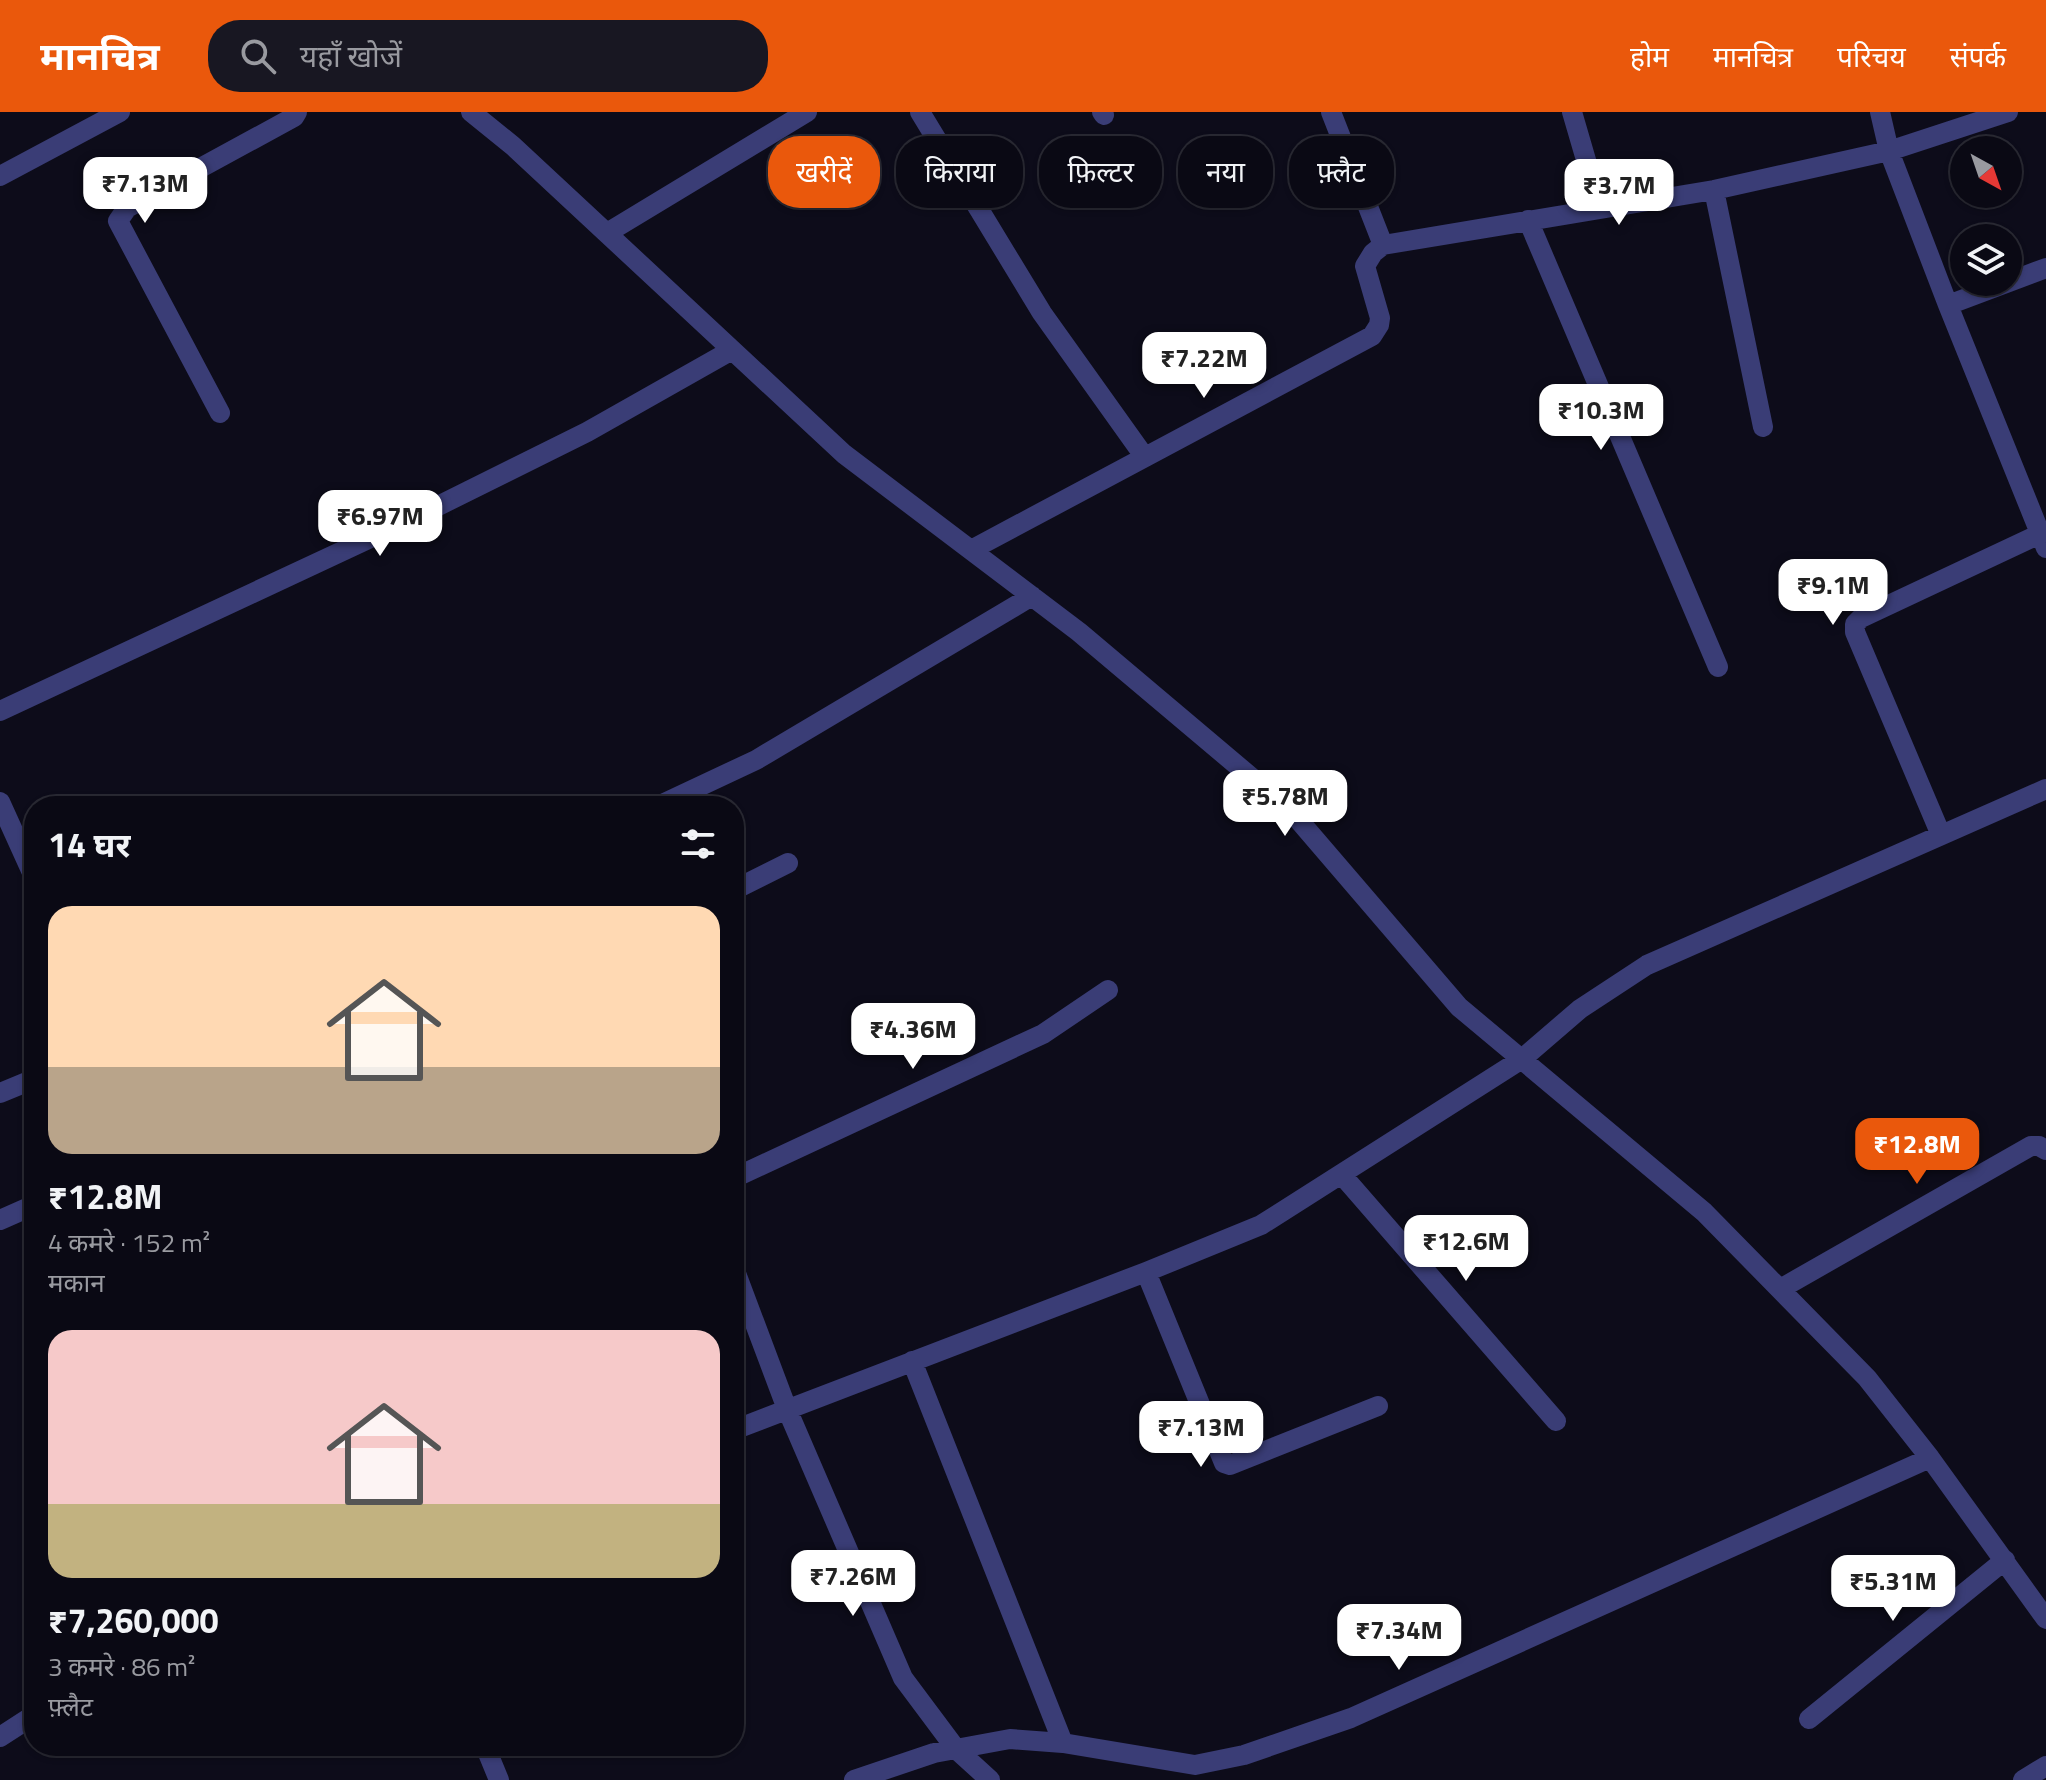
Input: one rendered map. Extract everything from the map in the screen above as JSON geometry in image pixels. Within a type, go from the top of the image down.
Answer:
[{"type":"street","points":[[0,176],[120,112]]},
{"type":"street","points":[[220,413],[118,221],[127,208],[294,117],[297,112]]},
{"type":"street","points":[[471,112],[513,146],[844,454],[1079,632],[1290,810],[1459,1007],[1704,1212],[1867,1378],[1930,1458],[2046,1619]]},
{"type":"street","points":[[607,233],[807,112]]},
{"type":"street","points":[[920,112],[1042,313],[1144,456]]},
{"type":"street","points":[[1331,112],[1383,245]]},
{"type":"street","points":[[1572,112],[1600,208]]},
{"type":"street","points":[[1880,112],[1889,151],[2043,541],[1861,618],[1855,624],[1855,632],[1941,835]]},
{"type":"street","points":[[971,550],[1372,336],[1380,318],[1365,266],[1383,245],[1714,190],[1889,151],[2008,112]]},
{"type":"street","points":[[1714,190],[1763,427]]},
{"type":"street","points":[[1528,220],[1718,667]]},
{"type":"street","points":[[1948,305],[2046,268]]},
{"type":"street","points":[[0,711],[424,513],[587,432],[732,350]]},
{"type":"street","points":[[679,796],[756,760],[1032,596]]},
{"type":"street","points":[[744,1426],[1261,1225],[1522,1059],[1580,1009],[1647,965],[2046,789]]},
{"type":"street","points":[[0,802],[24,855]]},
{"type":"street","points":[[744,885],[788,863]]},
{"type":"street","points":[[744,1173],[1043,1034],[1108,990]]},
{"type":"street","points":[[0,1093],[24,1083]]},
{"type":"street","points":[[1780,1289],[2031,1146],[2046,1150]]},
{"type":"street","points":[[1342,1175],[1556,1421]]},
{"type":"street","points":[[0,1220],[24,1209]]},
{"type":"street","points":[[1146,1272],[1224,1463],[1230,1465],[1378,1406]]},
{"type":"street","points":[[744,1295],[787,1409],[903,1678],[956,1749],[990,1780]]},
{"type":"street","points":[[912,1361],[1063,1743]]},
{"type":"street","points":[[854,1780],[956,1749],[1010,1739],[1063,1743],[1195,1765],[1244,1755],[1351,1718],[1930,1458]]},
{"type":"street","points":[[1809,1719],[2005,1560]]},
{"type":"street","points":[[0,1737],[24,1721]]},
{"type":"street","points":[[489,1756],[499,1780]]},
{"type":"street","points":[[2023,1780],[2046,1766]]}]
